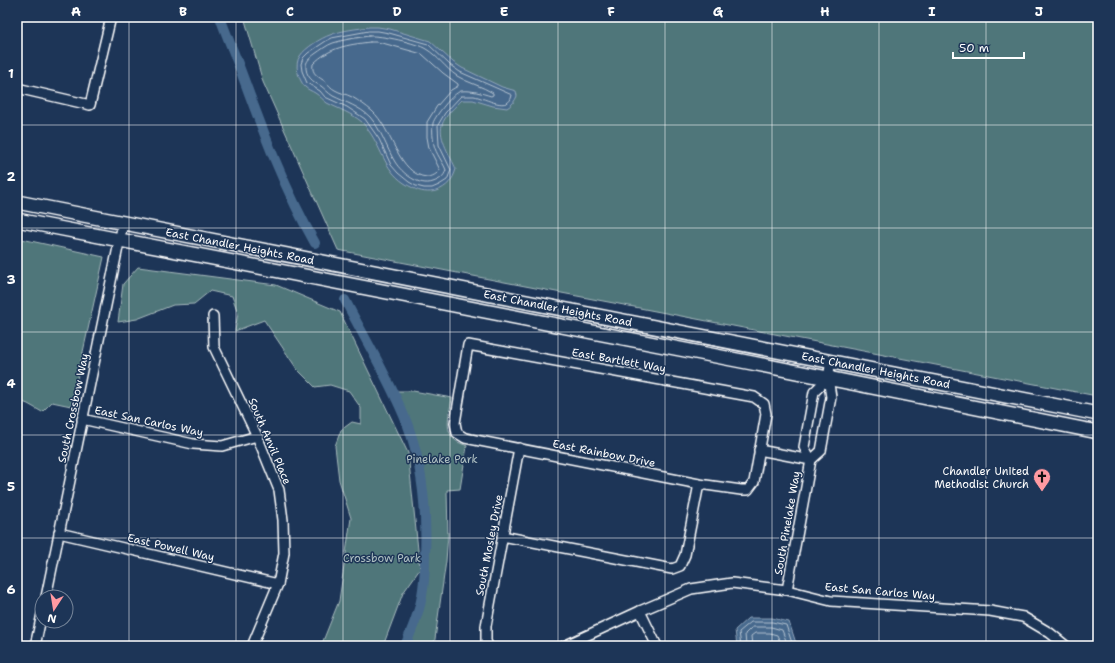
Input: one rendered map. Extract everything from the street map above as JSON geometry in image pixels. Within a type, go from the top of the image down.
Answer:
[{"type":"main road","name":"East Chandler Heights Road","points":[[17,202],[1098,414]]},
{"type":"main road","name":"East Chandler Heights Road","points":[[17,220],[1098,432]]},
{"type":"main road","points":[[274,270],[276,253]]},
{"type":"main road","points":[[311,260],[318,279]]},
{"type":"main road","points":[[337,265],[347,284]]},
{"type":"street","points":[[17,88],[90,105],[111,17]]},
{"type":"street","name":"South Crossbow Way","points":[[48,589],[123,223]]},
{"type":"street","name":"South Anvil Place","points":[[213,316],[214,347],[257,436],[279,490],[283,520],[284,554],[278,584],[252,646]]},
{"type":"street","name":"East Bartlett Way","points":[[457,433],[455,423],[468,345],[754,397],[764,404],[766,414],[759,450]]},
{"type":"street","name":"South Pinelake Way","points":[[787,590],[811,460],[821,451],[831,396],[828,378],[831,361]]},
{"type":"street","name":"South Pinelake Way","points":[[811,460],[804,447],[814,392],[828,378]]},
{"type":"street","name":"East San Carlos Way","points":[[82,419],[193,444],[222,446],[257,436]]},
{"type":"street","name":"East Rainbow Drive","points":[[457,433],[465,438],[699,484],[741,490],[748,490],[754,482],[759,450]]},
{"type":"street","name":"South Mosley Drive","points":[[488,646],[486,641],[486,626],[519,448]]},
{"type":"street","points":[[759,450],[811,460]]},
{"type":"street","points":[[502,536],[672,569],[680,566],[685,555],[699,484]]},
{"type":"street","name":"East Powell Way","points":[[59,533],[278,584]]},
{"type":"street","name":"East San Carlos Way","points":[[564,646],[691,589],[732,583],[787,590],[831,600],[990,611],[1023,617],[1050,633],[1066,646]]},
{"type":"street","points":[[640,611],[657,646]]},
{"type":"street","points":[[35,646],[39,629]]},
{"type":"green space","points":[[244,17],[1098,17],[1097,396],[338,250],[263,82]]},
{"type":"green space","points":[[17,238],[104,257],[71,406],[52,402],[42,412],[17,400]]},
{"type":"green space","name":"Crossbow Park","points":[[138,267],[276,285],[340,312],[408,453],[420,569],[403,593],[383,646],[321,646],[339,601],[351,518],[339,480],[335,446],[341,430],[352,422],[361,424],[361,408],[349,391],[330,385],[315,387],[297,369],[264,320],[235,331],[238,313],[232,296],[210,291],[194,304],[173,305],[137,319],[118,322],[123,284]]},
{"type":"green space","name":"Pinelake Park","points":[[395,391],[413,391],[452,398],[448,420],[449,431],[455,440],[467,446],[460,489],[447,490],[448,535],[446,561],[434,646],[408,646],[420,616],[426,588],[428,559],[427,503],[419,458],[406,414]]},
{"type":"water","points":[[369,27],[390,29],[430,41],[453,62],[462,68],[502,87],[516,91],[517,96],[515,100],[507,108],[493,106],[473,100],[462,100],[453,108],[443,121],[441,130],[443,141],[456,169],[449,183],[436,191],[422,191],[404,183],[397,177],[387,164],[376,142],[362,122],[327,103],[317,94],[306,88],[300,80],[297,67],[298,59],[309,47],[322,38],[335,33]]},
{"type":"water","points":[[748,618],[772,618],[789,622],[797,646],[737,646],[735,630]]},
{"type":"waterway","points":[[220,17],[276,162],[294,203],[315,243]]},
{"type":"waterway","points":[[345,300],[385,376],[407,423],[417,455],[423,488],[425,521],[423,593],[405,646]]},
{"type":"place","name":"Chandler United Methodist Church","points":[[1042,492]]}]
